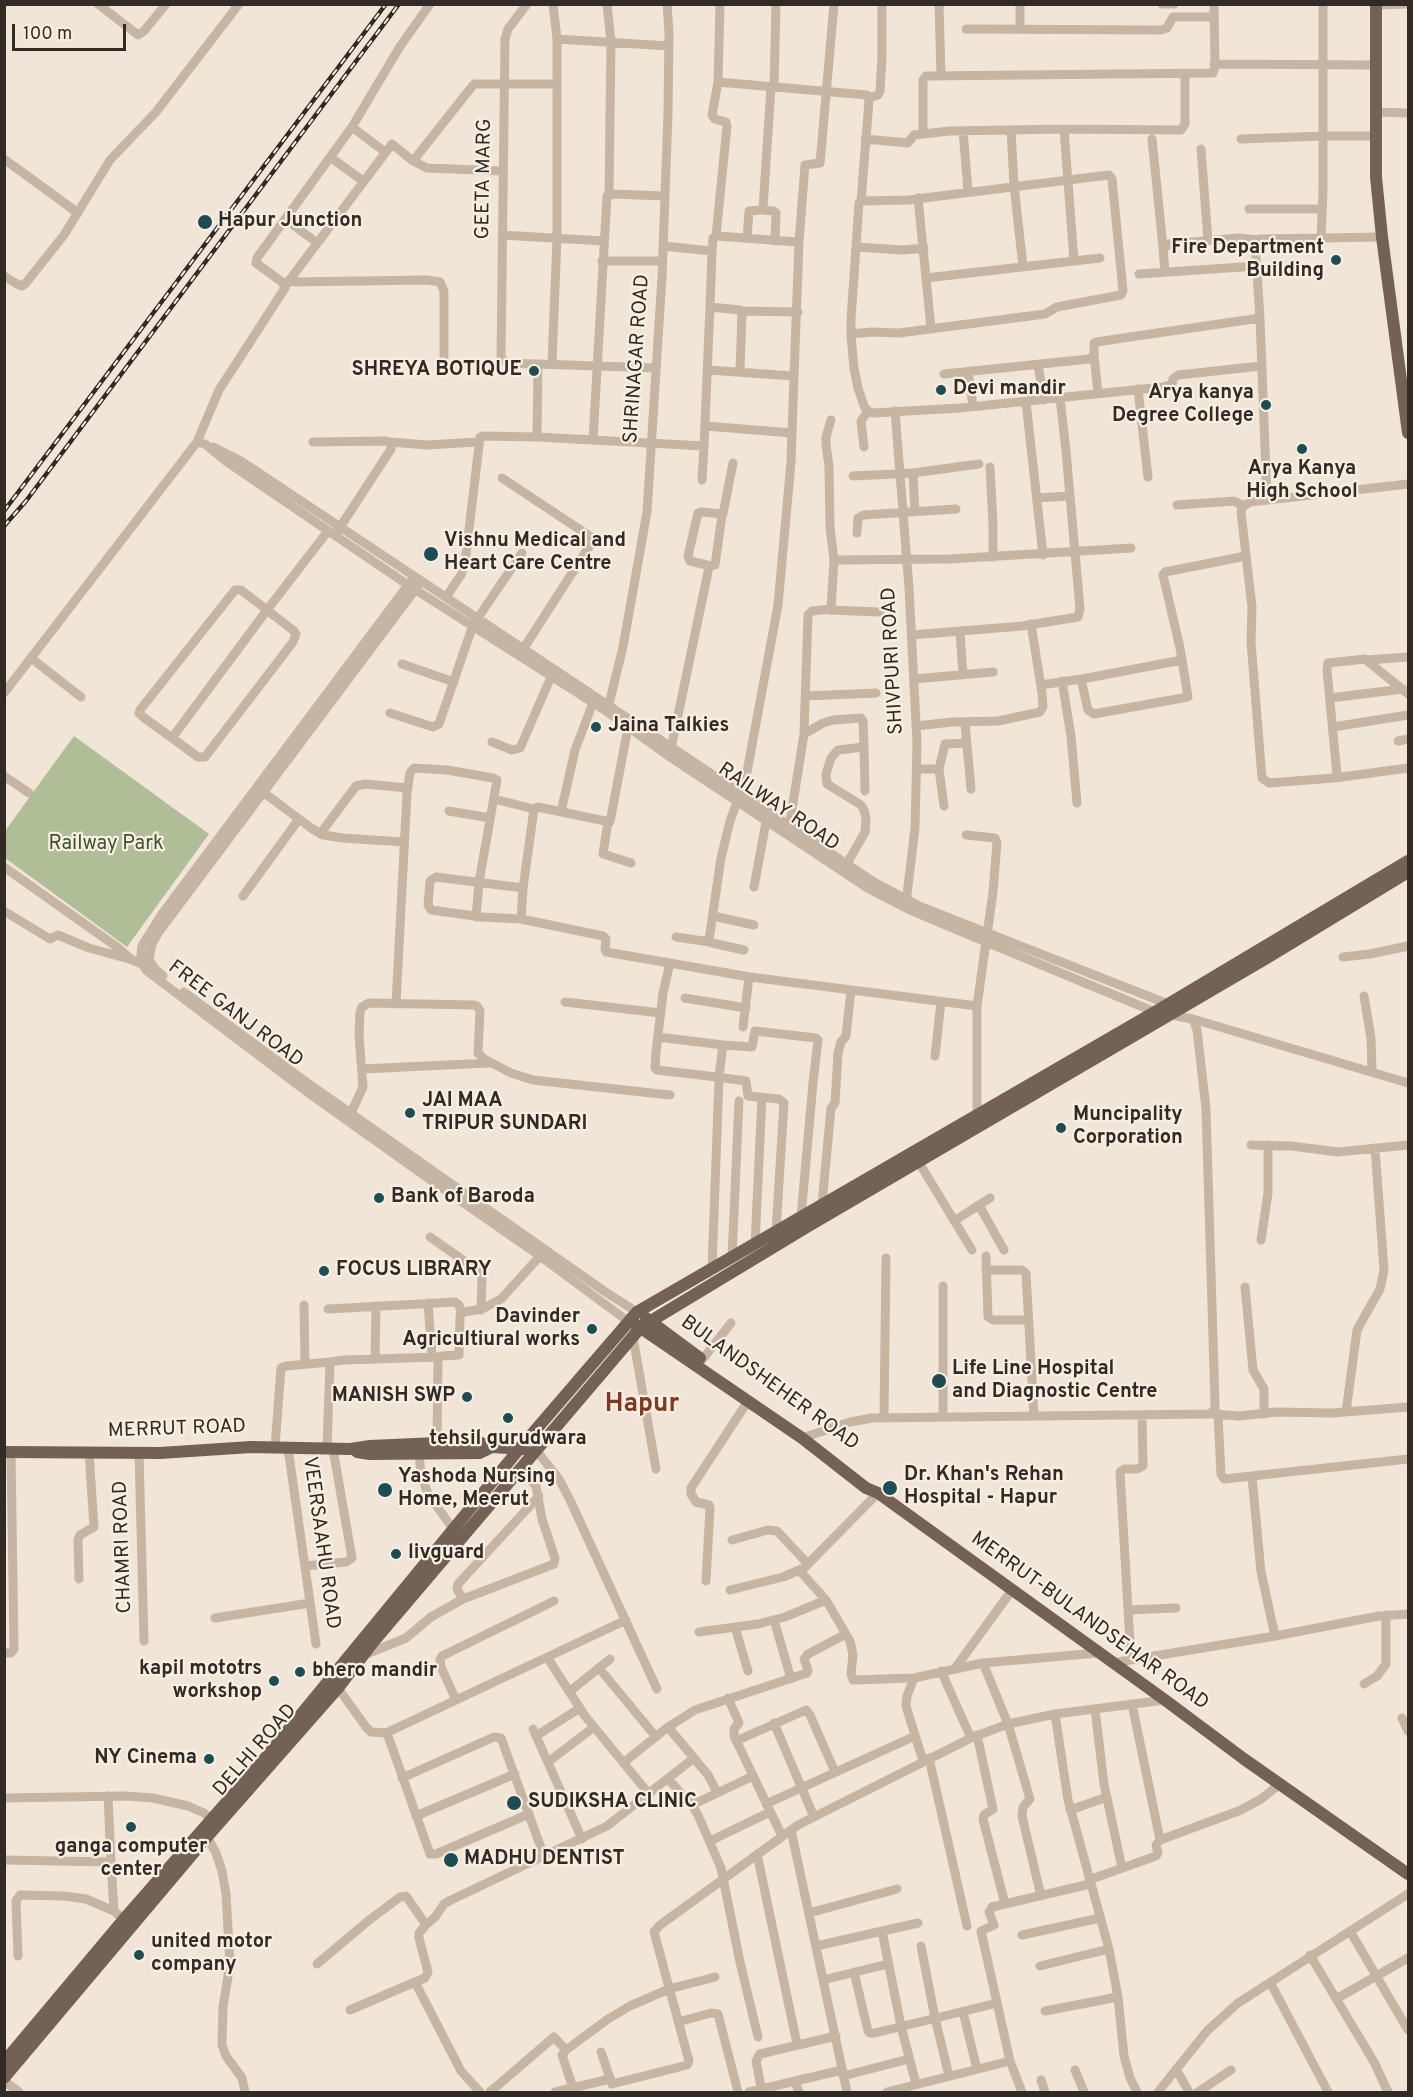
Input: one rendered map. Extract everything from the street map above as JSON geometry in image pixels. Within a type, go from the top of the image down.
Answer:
[{"type":"main road","points":[[1376,5],[1376,177],[1382,237],[1405,387],[1408,433]]},
{"type":"main road","points":[[1169,1009],[1407,869]]},
{"type":"main road","name":"DELHI ROAD","points":[[273,1754],[338,1688],[356,1658],[453,1529],[633,1317],[977,1114],[1155,1012],[1169,1009]]},
{"type":"main road","name":"DELHI ROAD","points":[[4,2079],[8,2059],[84,1976],[123,1919],[205,1833],[641,1328],[1169,1009]]},
{"type":"main road","points":[[633,1317],[641,1328],[748,1401],[807,1436]]},
{"type":"main road","name":"BULANDSHEHER ROAD","points":[[641,1328],[702,1360],[870,1483],[876,1492]]},
{"type":"main road","points":[[573,1386],[584,1394]]},
{"type":"main road","name":"MERRUT ROAD","points":[[8,1452],[139,1453],[281,1448],[350,1449],[437,1443],[481,1443],[492,1447],[536,1450]]},
{"type":"main road","name":"MERRUT ROAD","points":[[350,1449],[370,1454],[480,1453],[492,1447]]},
{"type":"main road","name":"MERRUT-BULANDSEHAR ROAD","points":[[876,1492],[1408,1874]]},
{"type":"street","points":[[98,4],[138,34],[144,31],[166,4]]},
{"type":"street","points":[[4,276],[17,284],[26,284],[64,235],[110,160],[156,112],[239,4]]},
{"type":"street","points":[[430,4],[399,48],[352,127],[256,260],[286,284],[427,280],[440,282],[444,287],[444,357]]},
{"type":"street","name":"GEETA MARG","points":[[527,4],[506,33],[500,352],[503,361],[507,363],[538,364]]},
{"type":"street","points":[[552,364],[557,237],[557,39],[553,4]]},
{"type":"street","points":[[593,440],[603,241],[609,195],[610,42],[607,4]]},
{"type":"street","name":"SHRINAGAR ROAD","points":[[608,708],[616,678],[647,512],[663,246],[669,46],[667,4]]},
{"type":"street","points":[[702,480],[712,251],[713,238],[716,236],[727,126],[726,122],[714,120],[712,115],[718,82],[720,4]]},
{"type":"street","points":[[762,210],[776,4]]},
{"type":"street","points":[[710,942],[721,858],[730,821],[744,794],[778,606],[792,433],[799,242],[805,165],[820,163],[834,4]]},
{"type":"street","points":[[868,98],[878,95],[880,91],[882,4]]},
{"type":"street","points":[[939,4],[941,75]]},
{"type":"street","points":[[1020,4],[1020,29]]},
{"type":"street","points":[[1162,4],[1174,4]]},
{"type":"street","points":[[923,134],[923,80],[927,76],[1213,73],[1214,4]]},
{"type":"street","points":[[1321,238],[1323,4]]},
{"type":"street","points":[[1376,5],[1407,4]]},
{"type":"street","points":[[966,29],[1161,30],[1167,28],[1173,17],[1214,17]]},
{"type":"street","points":[[557,39],[669,46]]},
{"type":"street","points":[[1214,64],[1375,65]]},
{"type":"street","points":[[866,139],[908,143],[913,136],[963,131],[1181,130],[1185,124],[1185,74]]},
{"type":"street","points":[[718,82],[865,94],[868,98],[851,334],[854,368],[864,406],[868,411]]},
{"type":"street","points":[[413,162],[471,87],[480,83],[557,84]]},
{"type":"street","points":[[1375,112],[1408,113]]},
{"type":"street","points":[[352,127],[385,152]]},
{"type":"street","points":[[1064,129],[1074,261]]},
{"type":"street","points":[[1011,130],[1014,185],[1023,267]]},
{"type":"street","points":[[963,131],[968,191]]},
{"type":"street","points":[[1241,139],[1375,136]]},
{"type":"street","points":[[1152,139],[1165,271]]},
{"type":"street","points":[[4,693],[201,443],[219,390],[286,284],[392,144],[413,162],[427,168],[502,171]]},
{"type":"street","points":[[1201,149],[1208,240]]},
{"type":"street","points":[[330,157],[363,181]]},
{"type":"street","points":[[4,159],[78,213]]},
{"type":"street","points":[[851,334],[899,333],[1045,314],[1058,307],[1121,296],[1123,291],[1112,177],[1106,175],[918,198],[861,201]]},
{"type":"street","points":[[609,195],[664,196]]},
{"type":"street","points":[[918,198],[932,328]]},
{"type":"street","points":[[1249,209],[1322,209]]},
{"type":"street","points":[[747,238],[749,211],[774,211],[776,213],[775,241]]},
{"type":"street","points":[[285,219],[316,242]]},
{"type":"street","points":[[502,235],[603,241]]},
{"type":"street","points":[[716,236],[799,242]]},
{"type":"street","points":[[1163,247],[1169,244],[1250,238],[1258,240],[1382,237]]},
{"type":"street","points":[[1258,240],[1255,246],[1267,500]]},
{"type":"street","points":[[663,246],[712,251]]},
{"type":"street","points":[[856,247],[903,250],[924,248]]},
{"type":"street","points":[[926,278],[1100,258]]},
{"type":"street","points":[[602,261],[662,261]]},
{"type":"street","points":[[1139,274],[1257,266]]},
{"type":"street","points":[[710,307],[742,311],[798,312]]},
{"type":"street","points":[[740,371],[742,311]]},
{"type":"street","points":[[1098,393],[1094,355],[1094,343],[1096,342],[1260,318]]},
{"type":"street","points":[[944,374],[1084,360],[1094,355]]},
{"type":"street","points":[[537,437],[538,364],[656,368]]},
{"type":"street","points":[[1038,365],[1044,400]]},
{"type":"street","points":[[868,411],[1044,400],[1170,385],[1178,375],[1261,366]]},
{"type":"street","points":[[708,370],[794,376]]},
{"type":"street","points":[[968,372],[973,406]]},
{"type":"street","points":[[1138,389],[1148,477]]},
{"type":"street","points":[[912,635],[960,632],[1078,617],[1080,609],[1060,398]]},
{"type":"street","points":[[1026,402],[1043,555]]},
{"type":"street","points":[[864,447],[861,421],[868,411]]},
{"type":"street","name":"SHIVPURI ROAD","points":[[895,411],[912,635],[917,769],[915,820],[906,904]]},
{"type":"street","points":[[829,610],[834,561],[830,527],[830,467],[826,437],[831,420]]},
{"type":"street","points":[[706,426],[792,433]]},
{"type":"street","points":[[446,597],[461,574],[465,563],[480,437],[537,437],[704,446]]},
{"type":"street","points":[[313,442],[390,442],[427,445],[478,442]]},
{"type":"street","points":[[172,738],[267,610],[334,531],[391,449],[390,442]]},
{"type":"street","points":[[201,443],[629,722],[718,776],[790,825],[844,868],[865,832],[866,819],[861,805],[827,784],[826,774],[831,758],[838,750],[864,747]]},
{"type":"street","points":[[722,515],[701,512],[698,515],[688,559],[690,561],[708,566],[715,565],[733,463]]},
{"type":"street","points":[[853,476],[914,473],[979,464]]},
{"type":"street","points":[[990,467],[993,557]]},
{"type":"street","points":[[914,473],[915,512]]},
{"type":"street","points":[[502,478],[594,539],[521,652]]},
{"type":"street","points":[[1408,484],[1250,502],[1241,512],[1252,607],[1251,642],[1262,778],[1269,783],[1334,778],[1408,768]]},
{"type":"street","points":[[1036,498],[1069,496]]},
{"type":"street","points":[[1177,505],[1234,501],[1244,506]]},
{"type":"street","points":[[857,533],[860,516],[956,509]]},
{"type":"street","points":[[834,561],[1043,555],[1131,548]]},
{"type":"street","points":[[390,713],[426,726],[436,726],[475,622],[522,553]]},
{"type":"street","points":[[1082,679],[1090,713],[1188,697],[1163,578],[1164,573],[1246,556]]},
{"type":"street","points":[[670,758],[708,566]]},
{"type":"street","points":[[415,583],[446,597],[475,622]]},
{"type":"street","name":"FREE GANJ ROAD","points":[[415,583],[234,825],[148,935],[141,954],[142,964],[147,971],[194,1008],[303,1089],[540,1256],[633,1317]]},
{"type":"street","points":[[235,590],[241,590],[267,610],[296,634],[205,757],[198,757],[140,715],[140,710],[235,590]]},
{"type":"street","points":[[788,836],[804,734],[808,615],[812,611],[829,610],[880,612]]},
{"type":"street","points":[[916,726],[952,722],[998,721],[1040,712],[1043,707],[1041,685],[1031,624]]},
{"type":"street","points":[[960,632],[963,675]]},
{"type":"street","points":[[521,652],[551,676],[593,703],[608,708]]},
{"type":"street","points":[[1334,778],[1338,772],[1328,663],[1360,658],[1367,660],[1408,657]]},
{"type":"street","points":[[31,658],[81,698]]},
{"type":"street","points":[[1041,685],[1182,660]]},
{"type":"street","points":[[1367,660],[1406,690]]},
{"type":"street","points":[[402,664],[454,682]]},
{"type":"street","points":[[914,679],[993,672]]},
{"type":"street","points":[[492,742],[512,750],[520,748],[551,676]]},
{"type":"street","points":[[1062,681],[1071,736],[1077,803]]},
{"type":"street","points":[[1330,698],[1406,690]]},
{"type":"street","points":[[805,696],[876,693]]},
{"type":"street","points":[[561,812],[575,750],[593,703]]},
{"type":"street","points":[[1333,727],[1408,715]]},
{"type":"street","points":[[804,734],[830,721],[861,718],[863,721],[865,791]]},
{"type":"street","points":[[629,722],[603,854],[631,863]]},
{"type":"street","name":"RAILWAY ROAD","points":[[629,722],[670,758],[766,822],[906,904],[1058,965],[1155,1012]]},
{"type":"street","points":[[965,723],[971,789]]},
{"type":"street","points":[[1398,741],[1408,739]]},
{"type":"street","points":[[944,806],[939,769],[945,744],[967,743]]},
{"type":"street","points":[[396,1004],[408,788],[411,771],[414,768],[447,770],[496,779],[479,882],[476,917]]},
{"type":"street","points":[[917,769],[939,769]]},
{"type":"street","points":[[4,776],[29,793]]},
{"type":"street","points":[[712,786],[718,776]]},
{"type":"street","points":[[320,834],[356,786],[365,784],[408,788]]},
{"type":"street","points":[[260,790],[320,834],[343,838],[404,842]]},
{"type":"street","points":[[494,799],[534,809],[538,807],[608,822]]},
{"type":"street","points":[[521,919],[534,809]]},
{"type":"street","points":[[449,811],[490,818]]},
{"type":"street","points":[[243,896],[299,819]]},
{"type":"street","points":[[754,887],[766,822]]},
{"type":"street","points":[[234,825],[158,933],[152,944],[149,959],[155,969],[351,1113],[604,1291],[633,1317]]},
{"type":"street","points":[[966,835],[996,840],[993,892],[977,1006],[977,1114]]},
{"type":"street","points":[[4,867],[132,960]]},
{"type":"street","points":[[523,888],[434,878],[430,881],[428,905],[431,910],[476,917],[521,919],[603,936],[606,939],[606,952],[749,977],[977,1006]]},
{"type":"street","points":[[4,911],[50,939],[58,935],[89,948],[142,964]]},
{"type":"street","points":[[713,916],[754,925]]},
{"type":"street","points":[[676,937],[744,950]]},
{"type":"street","points":[[1343,957],[1408,946]]},
{"type":"street","points":[[670,963],[663,993],[656,1069],[746,1081],[746,1094],[782,1100],[784,1103],[776,1231]]},
{"type":"street","points":[[1058,965],[1193,1019],[1408,1083]]},
{"type":"street","points":[[743,1027],[749,977]]},
{"type":"street","points":[[822,1204],[831,1108],[835,1102],[838,1053],[841,1042],[846,1036],[851,990]]},
{"type":"street","points":[[1364,996],[1371,1038],[1372,1072]]},
{"type":"street","points":[[685,998],[746,1008]]},
{"type":"street","points":[[565,1002],[661,1013]]},
{"type":"street","points":[[935,1056],[940,1002]]},
{"type":"street","points":[[351,1113],[363,1087],[359,1035],[362,1007],[369,1004],[477,1006],[480,1011],[477,1051],[479,1055],[511,1073],[533,1080],[670,1095]]},
{"type":"street","points":[[1193,1019],[1197,1030],[1206,1109],[1214,1414],[1222,1477],[1224,1479],[1252,1477],[1408,1459]]},
{"type":"street","points":[[658,1037],[752,1047],[755,1031],[818,1040],[801,1217]]},
{"type":"street","points":[[712,1269],[718,1078],[723,1045]]},
{"type":"street","points":[[363,1069],[492,1063]]},
{"type":"street","points":[[755,1244],[762,1097]]},
{"type":"street","points":[[732,1257],[739,1101]]},
{"type":"street","points":[[1251,1145],[1291,1146],[1338,1152],[1408,1145]]},
{"type":"street","points":[[1261,1240],[1268,1193],[1268,1145]]},
{"type":"street","points":[[1346,1412],[1358,1330],[1380,1289],[1384,1270],[1375,1148]]},
{"type":"street","points":[[918,1161],[972,1250]]},
{"type":"street","points":[[954,1221],[990,1198]]},
{"type":"street","points":[[979,1205],[1004,1250]]},
{"type":"street","points":[[429,1236],[480,1272],[482,1278],[481,1310]]},
{"type":"street","points":[[461,1313],[481,1310],[495,1303],[507,1294],[540,1256]]},
{"type":"street","points":[[986,1256],[988,1317],[993,1320],[1028,1320]]},
{"type":"street","points":[[884,1418],[886,1258]]},
{"type":"street","points":[[986,1270],[1025,1271],[1027,1276],[1034,1416]]},
{"type":"street","points":[[943,1286],[943,1417]]},
{"type":"street","points":[[1245,1287],[1253,1370],[1264,1389],[1264,1414]]},
{"type":"street","points":[[304,1305],[305,1364],[459,1355],[461,1313],[459,1305],[455,1302],[328,1309]]},
{"type":"street","points":[[428,1303],[435,1357],[437,1443]]},
{"type":"street","points":[[375,1359],[376,1306]]},
{"type":"street","points":[[702,1360],[731,1323]]},
{"type":"street","points":[[641,1328],[656,1468]]},
{"type":"street","points":[[305,1566],[346,1562],[352,1558],[330,1449],[330,1362]]},
{"type":"street","name":"VEERSAAHU ROAD","points":[[305,1364],[282,1366],[279,1370],[281,1448],[305,1566],[316,1644]]},
{"type":"street","points":[[706,1581],[710,1508],[709,1505],[696,1502],[690,1488],[748,1401]]},
{"type":"street","points":[[807,1436],[861,1419],[1214,1414],[1239,1416],[1408,1407]]},
{"type":"street","points":[[1131,1660],[1120,1472],[1124,1469],[1143,1466],[1142,1415]]},
{"type":"street","points":[[536,1450],[559,1479],[570,1500],[657,1689]]},
{"type":"street","points":[[4,1653],[10,1653],[14,1649],[8,1452]]},
{"type":"street","points":[[80,1579],[78,1540],[80,1535],[94,1527],[89,1452]]},
{"type":"street","name":"CHAMRI ROAD","points":[[139,1453],[144,1641]]},
{"type":"street","points":[[419,1453],[421,1474],[428,1494],[453,1529]]},
{"type":"street","points":[[356,1658],[391,1646],[406,1638],[431,1617],[464,1599],[554,1564],[555,1558],[542,1519],[536,1486],[520,1468]]},
{"type":"street","points":[[1252,1477],[1261,1572],[1275,1636]]},
{"type":"street","points":[[730,1590],[783,1577],[808,1564],[876,1492]]},
{"type":"street","points":[[464,1599],[457,1589],[458,1584],[539,1496]]},
{"type":"street","points":[[732,1540],[768,1530],[777,1531],[808,1564]]},
{"type":"street","points":[[799,1570],[826,1600],[846,1634],[854,1655],[851,1674],[853,1680],[914,1678],[956,1667],[983,1663],[1098,1653]]},
{"type":"street","points":[[956,1667],[1012,1590]]},
{"type":"street","points":[[699,1632],[774,1620],[826,1600]]},
{"type":"street","points":[[456,1700],[441,1667],[442,1656],[554,1601]]},
{"type":"street","points":[[215,1618],[310,1603]]},
{"type":"street","points":[[1128,1610],[1176,1608]]},
{"type":"street","points":[[1112,1663],[1386,1615],[1408,1614]]},
{"type":"street","points":[[1364,1684],[1381,1672],[1386,1664],[1386,1615]]},
{"type":"street","points":[[338,1688],[371,1732],[386,1733],[626,1620]]},
{"type":"street","points":[[774,1620],[791,1678]]},
{"type":"street","points":[[735,1627],[748,1671]]},
{"type":"street","points":[[623,1763],[685,1715],[728,1698],[808,1672],[804,1659],[808,1654],[846,1634]]},
{"type":"street","points":[[547,1657],[594,1727],[649,1794]]},
{"type":"street","points":[[569,1692],[610,1659]]},
{"type":"street","points":[[983,1663],[1008,1724],[1030,1799],[1023,1807],[1022,1816],[1041,1896]]},
{"type":"street","points":[[598,1668],[656,1737]]},
{"type":"street","points":[[941,1671],[974,1737],[993,1809],[984,1815],[983,1819],[1005,1904]]},
{"type":"street","points":[[914,1678],[906,1706],[915,1736],[926,1760],[967,1926]]},
{"type":"street","points":[[728,1698],[739,1723],[733,1732],[736,1741],[782,1836]]},
{"type":"street","points":[[601,2052],[612,2084],[687,2065],[689,2061],[654,1932],[660,1925],[723,1878],[791,1830],[926,1760],[1008,1724],[1055,1713],[1165,1700]]},
{"type":"street","points":[[1132,1704],[1160,1839]]},
{"type":"street","points":[[580,1708],[535,1733],[582,1839]]},
{"type":"street","points":[[1095,1709],[1102,1768],[1122,1868]]},
{"type":"street","points":[[736,1741],[802,1710],[808,1711],[835,1772]]},
{"type":"street","points":[[1055,1713],[1070,1809],[1109,1949],[1118,1997],[1126,2067],[1137,2092]]},
{"type":"street","points":[[1402,1718],[1408,1731]]},
{"type":"street","points":[[774,1723],[814,1817]]},
{"type":"street","points":[[548,1762],[594,1727]]},
{"type":"street","points":[[668,1727],[708,1775],[717,1792]]},
{"type":"street","points":[[386,1733],[428,1851],[433,1855],[529,1814]]},
{"type":"street","points":[[402,1778],[498,1736],[504,1742],[544,1856]]},
{"type":"street","points":[[710,1841],[801,1787],[915,1736]]},
{"type":"street","points":[[350,2010],[425,1978],[428,1972],[419,1933],[444,1904],[608,1826],[694,1758]]},
{"type":"street","points":[[416,1816],[515,1774]]},
{"type":"street","points":[[692,1805],[753,1776]]},
{"type":"street","points":[[668,1779],[692,1805],[710,1841],[723,1878],[758,2037]]},
{"type":"street","points":[[1022,2092],[1010,2061],[981,1931],[994,1925],[989,1909],[1089,1882],[1156,1856],[1158,1853],[1156,1845],[1160,1839],[1241,1810],[1261,1799],[1280,1784]]},
{"type":"street","points":[[108,1796],[111,1862],[123,1919]]},
{"type":"street","points":[[4,1798],[140,1796],[195,1808],[214,1821]]},
{"type":"street","points":[[1070,1809],[1107,1797]]},
{"type":"street","points":[[791,1830],[847,2092]]},
{"type":"street","points":[[205,1833],[216,1853],[226,1894],[230,1964],[223,2007],[222,2045],[226,2056],[242,2078],[245,2092]]},
{"type":"street","points":[[757,1854],[797,2044]]},
{"type":"street","points":[[4,1860],[111,1862]]},
{"type":"street","points":[[809,1913],[897,1888]]},
{"type":"street","points":[[1158,2092],[1221,2018],[1310,1955],[1408,1894]]},
{"type":"street","points":[[18,1956],[16,1901],[20,1895],[86,1899],[123,1919]]},
{"type":"street","points":[[317,1964],[402,1895],[408,1897],[426,1925]]},
{"type":"street","points":[[1022,1935],[1100,1918]]},
{"type":"street","points":[[816,1946],[918,1923]]},
{"type":"street","points":[[882,1931],[901,2026],[916,2084]]},
{"type":"street","points":[[1350,1931],[1408,2030]]},
{"type":"street","points":[[921,1946],[949,2076]]},
{"type":"street","points":[[1040,1966],[1109,1949]]},
{"type":"street","points":[[1310,1955],[1379,2072],[1388,2092]]},
{"type":"street","points":[[1336,1999],[1376,1974],[1408,1958]]},
{"type":"street","points":[[824,1980],[888,1964]]},
{"type":"street","points":[[854,1972],[868,2031],[875,2033],[997,2003]]},
{"type":"street","points":[[573,2088],[562,2055],[566,2050],[620,2011],[669,1989],[715,1977]]},
{"type":"street","points":[[415,1982],[447,2046],[473,2090]]},
{"type":"street","points":[[1270,1982],[1328,2092]]},
{"type":"street","points":[[1045,2011],[1118,1997]]},
{"type":"street","points":[[963,2012],[977,2069]]},
{"type":"street","points":[[678,2022],[711,2013],[717,2014],[738,2092]]},
{"type":"street","points":[[762,2091],[757,2056],[763,2052],[836,2036]]},
{"type":"street","points":[[490,2092],[553,2037],[566,2050]]},
{"type":"street","points":[[749,2092],[909,2059]]},
{"type":"street","points":[[887,2092],[1010,2061]]},
{"type":"street","points":[[1176,2069],[1190,2092]]},
{"type":"street","points":[[1076,2070],[1084,2092]]},
{"type":"street","points":[[1198,2092],[1231,2070]]},
{"type":"street","points":[[4,2079],[19,2092]]},
{"type":"street","points":[[555,2092],[609,2079]]},
{"type":"street","points":[[1041,2080],[1045,2092]]},
{"type":"street","points":[[795,2081],[798,2092]]},
{"type":"green space","name":"Railway Park","points":[[74,736],[209,834],[127,947],[5,858],[5,831]]},
{"type":"railway","points":[[4,511],[386,4]]},
{"type":"railway","points":[[4,526],[26,501],[399,4]]},
{"type":"place","name":"Hapur Junction","points":[[205,222]]},
{"type":"place","name":"Fire Department Building","points":[[1336,260]]},
{"type":"place","name":"SHREYA BOTIQUE","points":[[534,371]]},
{"type":"place","name":"Devi mandir","points":[[941,390]]},
{"type":"place","name":"Arya kanya Degree College","points":[[1266,405]]},
{"type":"place","name":"Arya Kanya High School","points":[[1302,449]]},
{"type":"place","name":"Vishnu Medical and Heart Care Centre","points":[[431,554]]},
{"type":"place","name":"Jaina Talkies","points":[[596,727]]},
{"type":"place","name":"JAI MAA TRIPUR SUNDARI","points":[[410,1113]]},
{"type":"place","name":"Muncipality Corporation","points":[[1061,1128]]},
{"type":"place","name":"Bank of Baroda","points":[[379,1198]]},
{"type":"place","name":"FOCUS LIBRARY","points":[[324,1271]]},
{"type":"place","name":"Davinder Agricultiural works","points":[[592,1329]]},
{"type":"place","name":"Life Line Hospital and Diagnostic Centre","points":[[939,1381]]},
{"type":"place","name":"MANISH SWP","points":[[467,1397]]},
{"type":"place","name":"tehsil gurudwara","points":[[508,1418]]},
{"type":"place","name":"Dr. Khan's Rehan Hospital - Hapur","points":[[890,1488]]},
{"type":"place","name":"Yashoda Nursing Home, Meerut","points":[[385,1490]]},
{"type":"place","name":"livguard","points":[[396,1554]]},
{"type":"place","name":"bhero mandir","points":[[300,1672]]},
{"type":"place","name":"kapil mototrs workshop","points":[[274,1681]]},
{"type":"place","name":"NY Cinema","points":[[209,1759]]},
{"type":"place","name":"SUDIKSHA CLINIC","points":[[514,1803]]},
{"type":"place","name":"ganga computer center","points":[[131,1827]]},
{"type":"place","name":"MADHU DENTIST","points":[[451,1860]]},
{"type":"place","name":"united motor company","points":[[139,1955]]},
{"type":"district","name":"Hapur","points":[[642,1406]]}]
